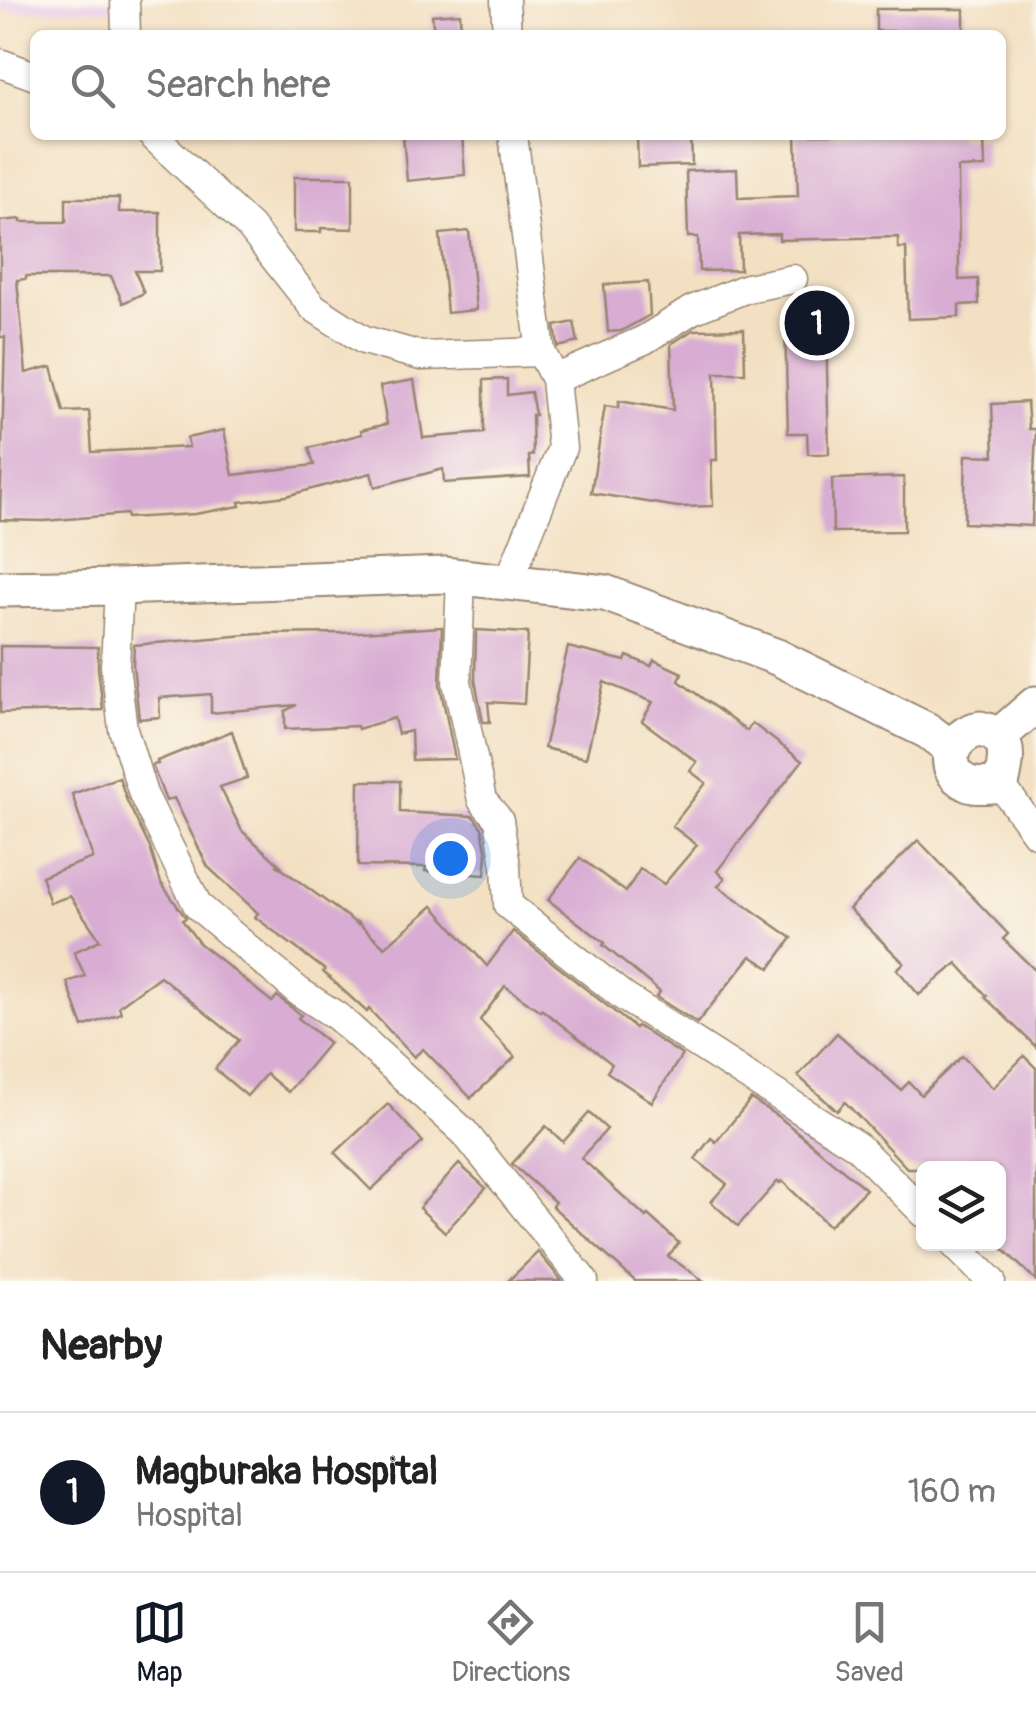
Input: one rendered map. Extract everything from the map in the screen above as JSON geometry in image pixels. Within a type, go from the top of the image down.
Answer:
[{"type":"street","points":[[125,0],[126,30]]},
{"type":"street","points":[[505,0],[507,30]]},
{"type":"street","points":[[0,63],[30,74]]},
{"type":"street","points":[[157,140],[250,228],[314,307],[364,340],[421,356],[541,352]]},
{"type":"street","points":[[509,581],[562,448],[555,379],[541,352],[514,140]]},
{"type":"street","points":[[555,379],[644,340],[692,310],[748,288],[793,279]]},
{"type":"street","points":[[0,589],[444,575],[605,593],[760,651],[928,731],[952,749]]},
{"type":"street","points":[[462,577],[457,682],[482,800],[499,820],[508,906],[624,997],[857,1146],[916,1205]]},
{"type":"street","points":[[119,587],[114,666],[123,729],[144,794],[198,906],[298,991],[338,1018],[464,1132],[584,1281]]},
{"type":"street","points":[[998,736],[1036,704]]},
{"type":"street","points":[[1001,785],[964,782],[952,766],[952,749],[960,737],[970,731],[989,731],[998,736],[1007,754],[1001,785],[1036,832]]},
{"type":"street","points":[[961,1251],[991,1281]]},
{"type":"shaded area","points":[[0,0],[116,0],[117,9],[0,11]]},
{"type":"building","points":[[876,9],[964,9],[964,30],[876,30]]},
{"type":"building","points":[[460,13],[461,30],[434,30],[432,15]]},
{"type":"building","points":[[403,140],[462,140],[465,175],[407,181]]},
{"type":"building","points":[[637,140],[691,140],[692,165],[638,167]]},
{"type":"building","points":[[796,140],[984,140],[985,167],[958,168],[959,280],[978,279],[979,304],[959,305],[959,317],[908,319],[906,248],[898,248],[898,237],[779,240],[779,234],[739,235],[740,270],[699,271],[698,237],[688,237],[686,171],[737,169],[738,198],[798,196]]},
{"type":"building","points":[[294,177],[353,177],[353,229],[294,232]]},
{"type":"building","points":[[66,198],[119,198],[119,212],[160,212],[160,271],[135,271],[144,293],[123,303],[111,276],[26,276],[17,280],[26,373],[52,366],[64,412],[89,411],[92,452],[189,447],[187,438],[224,430],[233,475],[314,465],[309,448],[387,424],[380,386],[414,380],[423,438],[484,433],[484,380],[507,379],[507,395],[531,392],[535,415],[530,477],[444,483],[443,469],[375,487],[371,473],[286,496],[239,502],[240,506],[195,514],[0,520],[5,337],[0,337],[0,221],[66,222]]},
{"type":"building","points":[[469,231],[476,310],[447,313],[440,234]]},
{"type":"building","points":[[648,282],[650,315],[621,331],[608,332],[604,285]]},
{"type":"building","points":[[574,322],[578,342],[558,347],[555,326]]},
{"type":"building","points":[[826,326],[829,454],[808,454],[807,433],[788,433],[785,327]]},
{"type":"building","points":[[744,329],[745,373],[715,373],[717,460],[711,460],[713,506],[678,507],[591,493],[605,406],[618,408],[619,401],[673,410],[671,344],[693,330]]},
{"type":"building","points":[[1027,402],[1029,429],[1036,429],[1032,526],[964,523],[966,455],[994,456],[992,404]]},
{"type":"building","points":[[904,477],[904,531],[833,532],[832,479]]},
{"type":"building","points":[[442,627],[440,685],[455,759],[412,760],[411,731],[398,734],[394,718],[358,729],[285,729],[285,711],[297,705],[211,713],[211,694],[159,698],[160,717],[139,719],[134,645],[258,634]]},
{"type":"building","points":[[476,630],[528,633],[524,704],[488,702],[490,722],[483,722],[475,680]]},
{"type":"building","points":[[0,646],[98,647],[103,710],[0,713]]},
{"type":"building","points":[[568,647],[625,661],[627,656],[651,666],[654,660],[682,673],[679,681],[747,731],[752,723],[802,761],[717,871],[725,878],[718,886],[792,938],[770,968],[751,956],[697,1023],[656,997],[660,992],[548,900],[580,858],[626,892],[640,869],[664,884],[697,845],[672,826],[706,783],[690,771],[697,762],[642,721],[653,702],[604,682],[586,758],[544,748]]},
{"type":"building","points":[[232,731],[247,778],[220,787],[242,831],[278,866],[357,922],[385,947],[433,906],[487,966],[513,931],[635,1028],[682,1055],[652,1102],[607,1072],[612,1064],[505,986],[480,1020],[515,1057],[471,1098],[423,1049],[414,1057],[325,970],[255,917],[258,913],[208,867],[174,798],[166,801],[152,765]]},
{"type":"building","points":[[119,777],[161,883],[199,943],[272,1002],[277,996],[329,1043],[288,1092],[266,1074],[247,1096],[215,1069],[239,1040],[160,976],[119,1006],[121,1013],[83,1027],[67,982],[85,976],[74,952],[100,940],[70,896],[50,903],[41,877],[93,858],[72,794]]},
{"type":"building","points":[[359,781],[400,781],[400,812],[473,816],[482,828],[487,855],[485,875],[425,871],[426,867],[358,866]]},
{"type":"building","points":[[918,840],[1008,934],[1003,939],[1036,971],[1036,1047],[957,963],[919,995],[897,969],[904,963],[849,909]]},
{"type":"building","points":[[837,1033],[901,1090],[909,1082],[921,1095],[962,1056],[993,1088],[1024,1056],[1036,1068],[1036,1281],[1005,1251],[1006,1161],[916,1161],[916,1168],[907,1168],[845,1102],[837,1111],[798,1076]]},
{"type":"building","points":[[751,1099],[783,1120],[866,1189],[829,1226],[782,1181],[738,1226],[711,1202],[727,1184],[695,1159],[711,1138],[716,1142]]},
{"type":"building","points":[[388,1104],[423,1142],[371,1190],[335,1153]]},
{"type":"building","points":[[589,1113],[607,1129],[581,1158],[679,1243],[668,1256],[704,1281],[635,1281],[512,1164],[546,1126],[563,1142]]},
{"type":"building","points":[[459,1164],[486,1188],[445,1232],[419,1208]]},
{"type":"building","points":[[538,1252],[562,1281],[508,1281]]},
{"type":"place","name":"Magburaka Hospital","points":[[817,323]]}]
